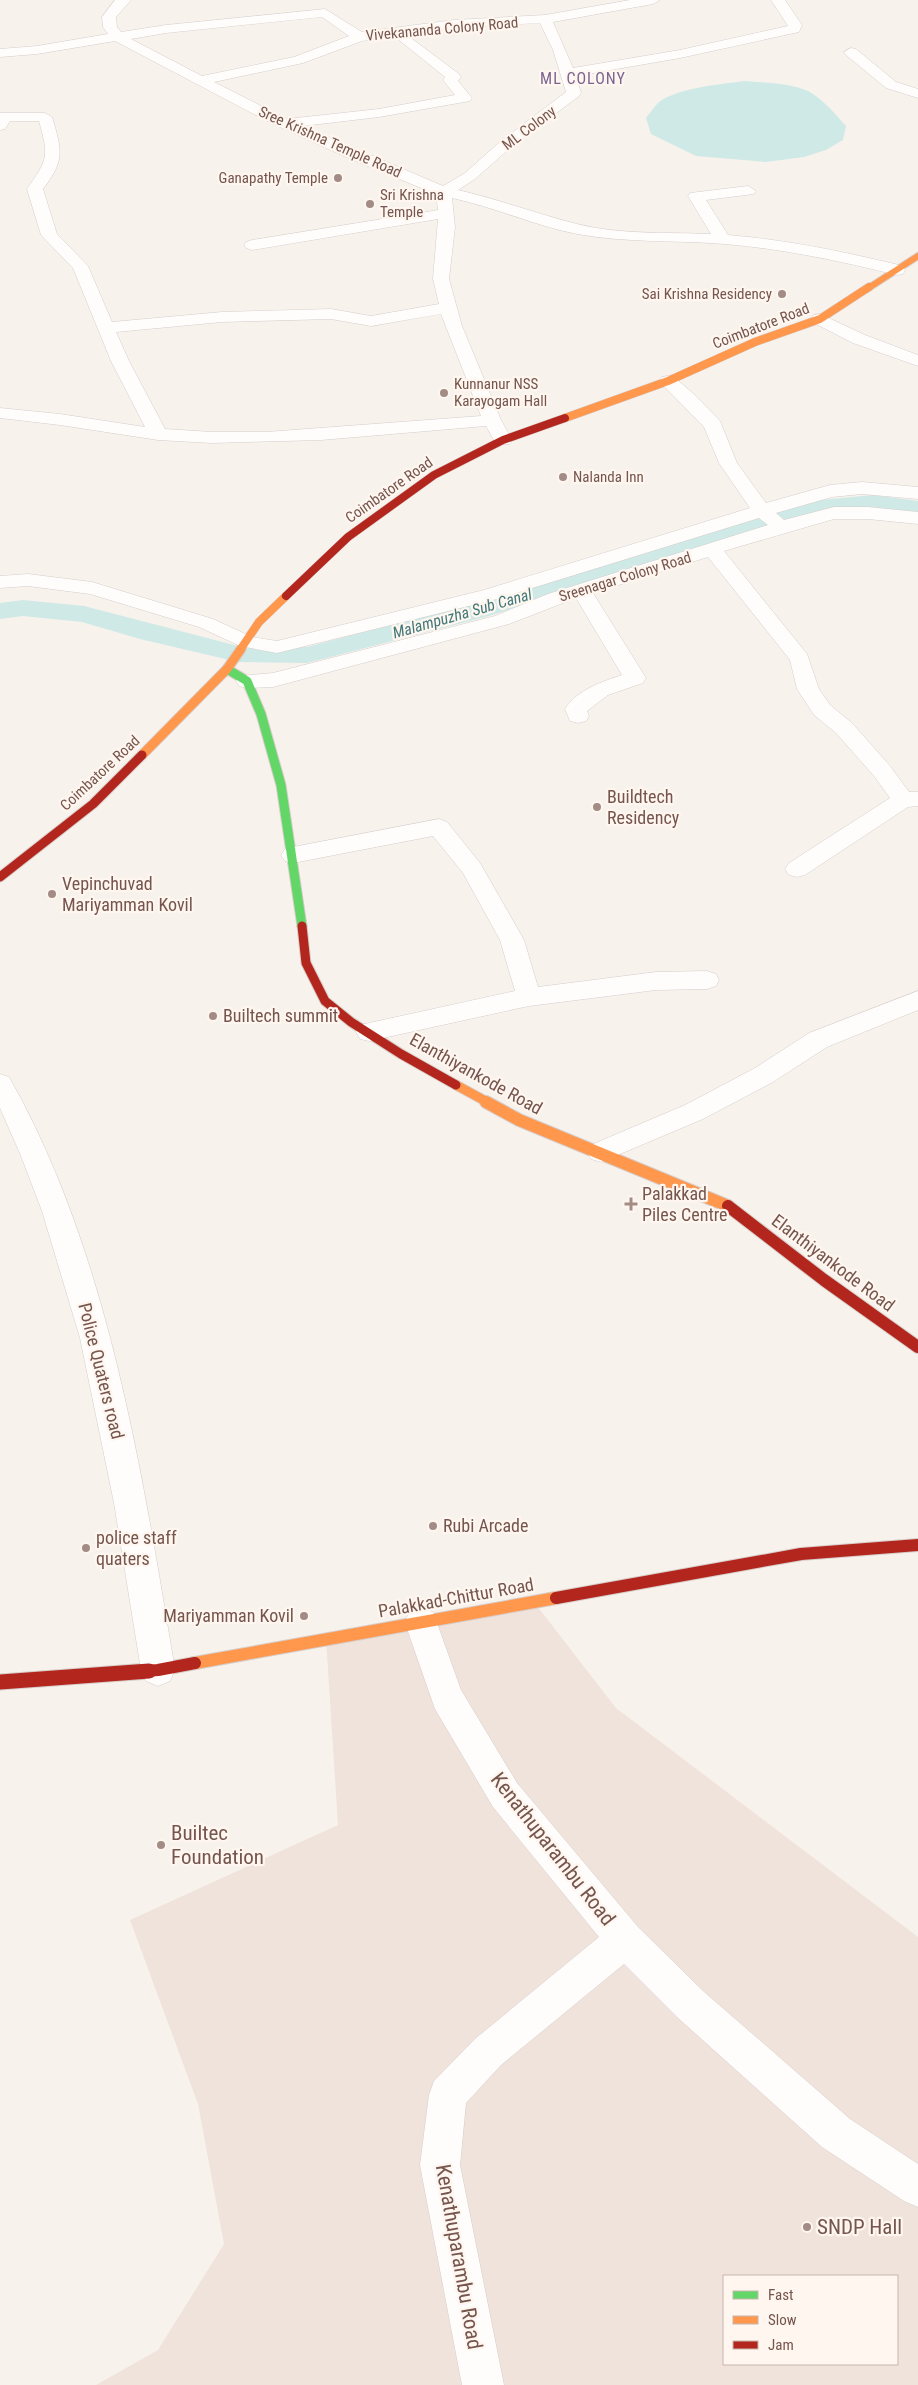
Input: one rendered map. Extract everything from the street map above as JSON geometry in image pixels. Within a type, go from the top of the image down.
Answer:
[{"type":"main road","name":"Coimbatore Road","points":[[0,877],[93,804],[227,669],[259,622],[348,537],[434,475],[503,440],[668,381],[755,342],[820,319],[917,258]]},
{"type":"main road","points":[[227,669],[247,681]]},
{"type":"main road","name":"Elanthiyankode Road","points":[[247,681],[261,714],[281,785],[293,855],[306,964],[325,1001],[351,1022],[401,1054],[519,1120],[724,1203],[824,1280],[918,1347]]},
{"type":"main road","name":"Palakkad-Chittur Road","points":[[0,1682],[158,1670],[801,1554],[918,1544]]},
{"type":"street","points":[[0,53],[37,50],[117,38],[110,28],[109,17],[117,5],[124,0]]},
{"type":"street","name":"Vivekananda Colony Road","points":[[117,38],[166,29],[325,13],[359,37],[454,24],[545,19],[653,0]]},
{"type":"street","points":[[568,73],[725,45],[794,29],[795,25],[778,0]]},
{"type":"street","name":"ML Colony","points":[[444,192],[470,176],[506,144],[534,125],[574,93],[560,50],[545,19]]},
{"type":"street","points":[[286,124],[379,113],[465,98],[450,80],[454,77],[420,50],[413,49],[398,33]]},
{"type":"street","points":[[201,80],[298,60],[359,37]]},
{"type":"street","name":"Sree Krishna Temple Road","points":[[117,38],[286,124],[353,155],[444,192],[482,200],[576,230],[626,236],[723,239],[775,244],[846,257],[897,270]]},
{"type":"street","points":[[851,52],[891,85],[918,94]]},
{"type":"street","points":[[0,126],[4,116],[45,116],[55,152],[48,174],[36,189],[42,217],[49,235],[80,266],[120,361],[158,434]]},
{"type":"street","points":[[723,239],[707,217],[696,196],[748,191]]},
{"type":"street","points":[[444,192],[447,227],[441,279],[448,308],[492,420],[503,440]]},
{"type":"street","points":[[252,245],[446,214]]},
{"type":"street","points":[[105,328],[222,317],[332,314],[371,321],[448,308]]},
{"type":"street","points":[[820,319],[858,339],[918,361]]},
{"type":"street","points":[[668,381],[690,400],[713,425],[728,463],[762,511],[783,527]]},
{"type":"street","points":[[0,413],[78,420],[158,434],[228,439],[316,436],[420,429],[492,420]]},
{"type":"street","points":[[0,582],[28,580],[92,588],[206,624],[247,642],[277,647],[490,595],[686,533],[830,492],[862,488],[918,493]]},
{"type":"street","name":"Sreenagar Colony Road","points":[[247,681],[273,680],[502,620],[580,590],[834,513],[868,513],[918,518]]},
{"type":"street","name":"Sreenagar Colony Road","points":[[713,550],[800,659],[808,689],[822,710],[844,728],[911,800]]},
{"type":"street","points":[[578,716],[576,709],[600,690],[635,678],[580,590]]},
{"type":"street","points":[[797,869],[911,800]]},
{"type":"street","points":[[293,855],[439,827],[472,869],[512,940],[529,997]]},
{"type":"street","points":[[369,1032],[529,997],[656,981],[707,980]]},
{"type":"street","points":[[600,1152],[694,1112],[764,1075],[818,1040],[918,1000]]},
{"type":"street","name":"Police Quaters road","points":[[0,1084],[10,1101],[45,1179],[76,1270],[104,1371],[135,1526],[158,1670]]},
{"type":"street","name":"Kenathuparambu Road","points":[[421,1623],[447,1698],[505,1795],[625,1940],[690,2004],[836,2133],[918,2187]]},
{"type":"street","name":"Kenathuparambu Road","points":[[483,2385],[440,2165],[448,2095],[488,2052],[625,1940]]},
{"type":"shaded area","points":[[534,1602],[616,1708],[918,1937],[918,2385],[96,2385],[158,2350],[224,2244],[198,2104],[130,1920],[338,1825],[326,1638]]},
{"type":"water","points":[[745,81],[801,88],[813,94],[824,102],[846,126],[843,140],[826,150],[804,157],[766,162],[696,156],[651,134],[646,118],[658,103],[666,98],[687,90]]},
{"type":"waterway","name":"Malampuzha Sub Canal","points":[[0,611],[23,608],[84,614],[150,633],[238,654],[307,655],[378,638],[479,610],[819,506],[873,503],[918,509]]},
{"type":"traffic: fast","points":[[227,669],[247,681],[261,714],[281,785],[293,855],[302,926]]},
{"type":"traffic: slow","points":[[565,418],[668,381],[755,342],[820,319],[918,256]]},
{"type":"traffic: slow","points":[[142,755],[227,669],[259,622],[286,596]]},
{"type":"traffic: slow","points":[[456,1085],[519,1120],[728,1206]]},
{"type":"traffic: slow","points":[[195,1663],[556,1598]]},
{"type":"traffic: jam","points":[[286,596],[348,537],[434,475],[503,440],[565,418]]},
{"type":"traffic: jam","points":[[0,877],[93,804],[142,755]]},
{"type":"traffic: jam","points":[[302,926],[306,963],[325,1001],[351,1022],[401,1054],[456,1085]]},
{"type":"traffic: jam","points":[[728,1206],[824,1280],[918,1347]]},
{"type":"traffic: jam","points":[[556,1598],[801,1554],[918,1545]]},
{"type":"traffic: jam","points":[[0,1682],[158,1670],[195,1663]]},
{"type":"place","name":"Ganapathy Temple","points":[[338,178]]},
{"type":"place","name":"Sri Krishna Temple","points":[[370,204]]},
{"type":"place","name":"Sai Krishna Residency","points":[[782,294]]},
{"type":"place","name":"Kunnanur NSS Karayogam Hall","points":[[444,393]]},
{"type":"place","name":"Nalanda Inn","points":[[563,477]]},
{"type":"place","name":"Buildtech Residency","points":[[597,807]]},
{"type":"place","name":"Vepinchuvad Mariyamman Kovil","points":[[52,894]]},
{"type":"place","name":"Builtech summit","points":[[213,1016]]},
{"type":"place","name":"Palakkad Piles Centre","points":[[631,1204]]},
{"type":"place","name":"Rubi Arcade","points":[[433,1526]]},
{"type":"place","name":"police staff quaters","points":[[86,1548]]},
{"type":"place","name":"Mariyamman Kovil","points":[[304,1616]]},
{"type":"place","name":"Builtec Foundation","points":[[161,1845]]},
{"type":"place","name":"SNDP Hall","points":[[807,2227]]},
{"type":"district","name":"ML COLONY","points":[[583,78]]}]
